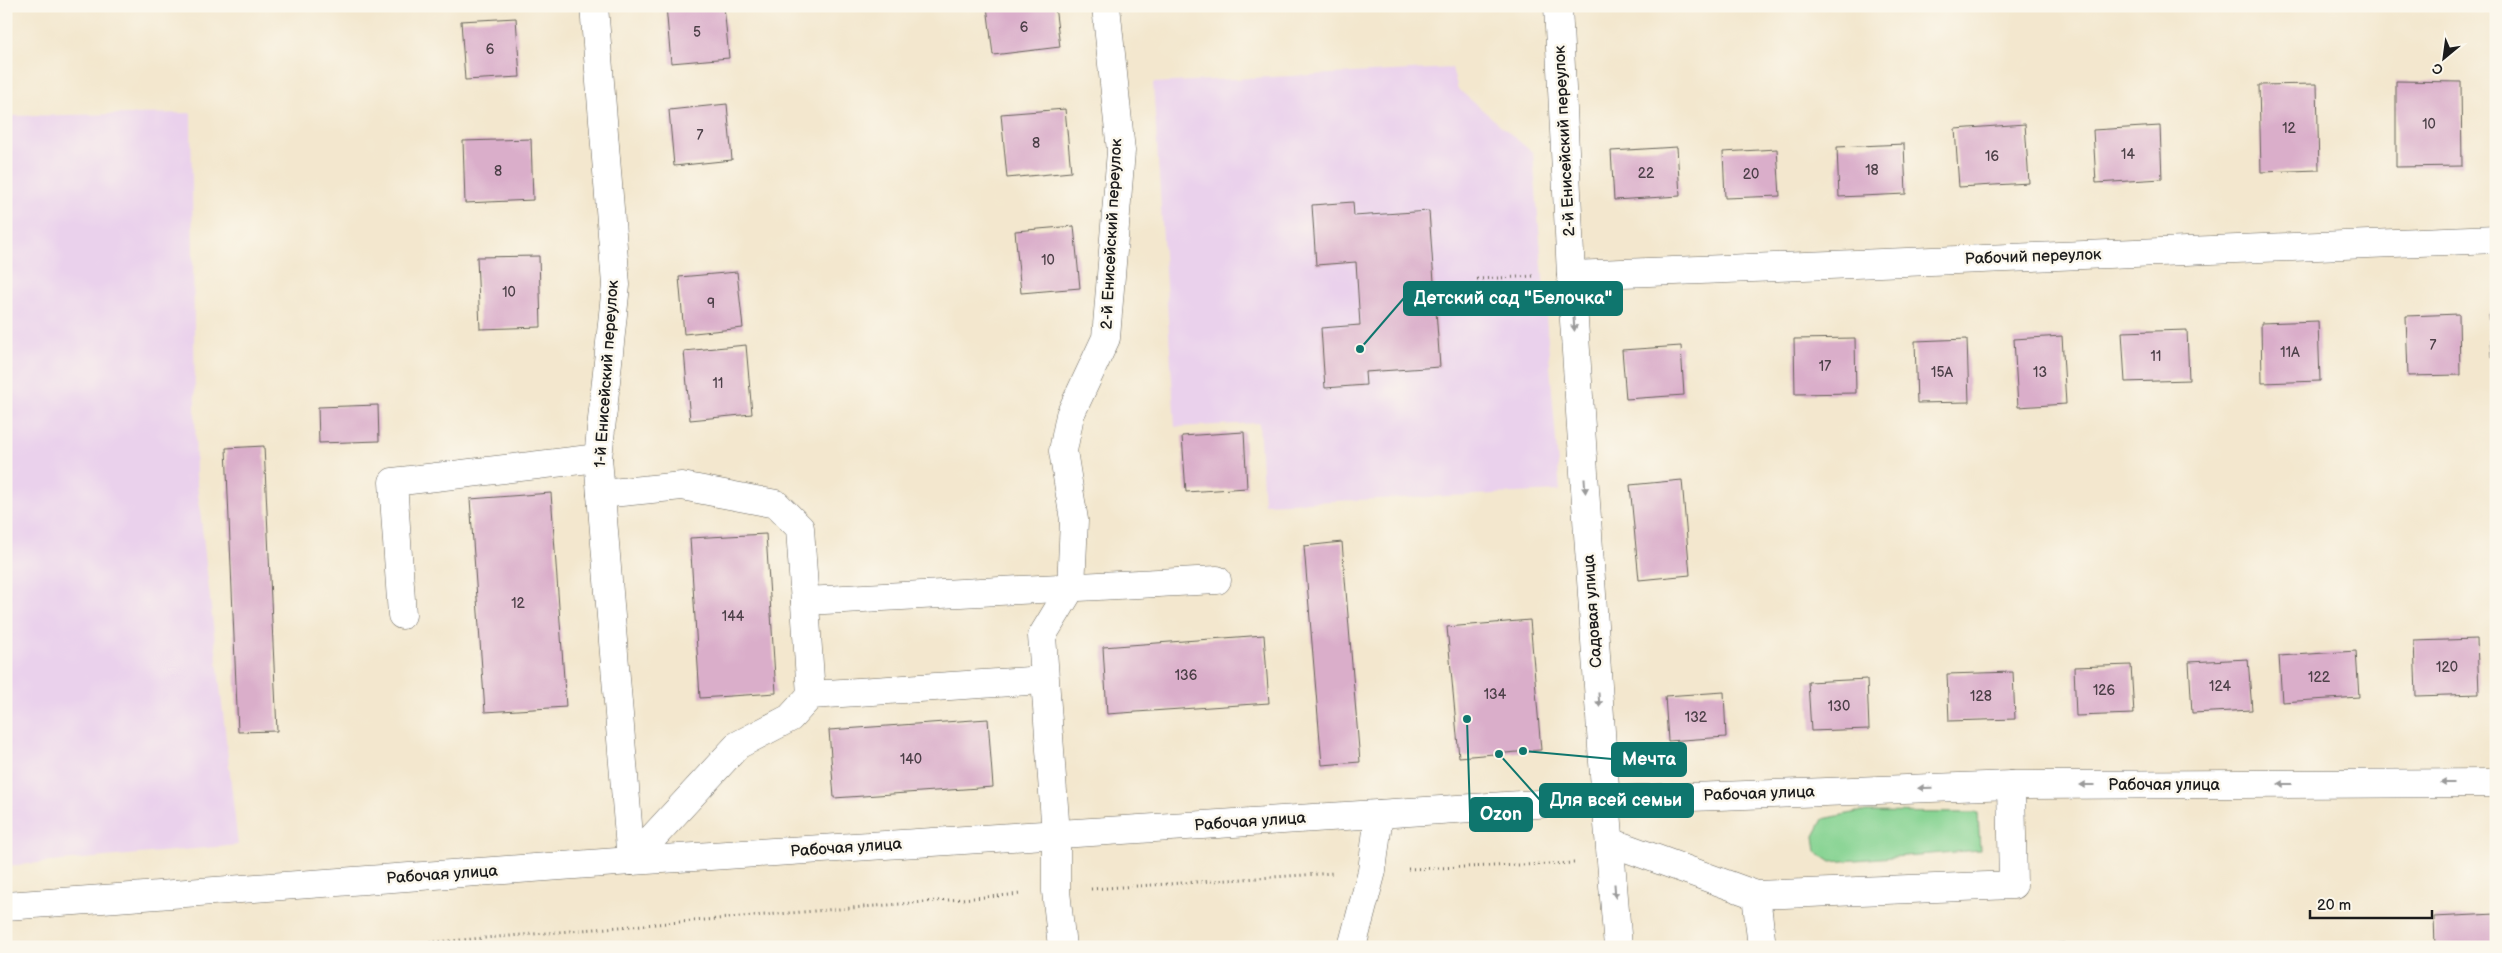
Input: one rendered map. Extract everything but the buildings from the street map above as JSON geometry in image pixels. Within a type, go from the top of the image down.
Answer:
[{"type":"street","name":"1-й Енисейский переулок","points":[[594,6],[616,285],[598,458],[631,861]]},
{"type":"street","name":"2-й Енисейский переулок","points":[[1062,947],[1056,891],[1056,835],[1042,636],[1071,588],[1074,520],[1063,452],[1070,415],[1106,338],[1120,151],[1106,6]]},
{"type":"street","name":"2-й Енисейский переулок","points":[[1558,6],[1571,275]]},
{"type":"street","name":"Рабочий переулок","points":[[1571,275],[2496,239]]},
{"type":"street","name":"Садовая улица","points":[[1571,275],[1606,800],[1618,947]]},
{"type":"street","points":[[402,614],[393,482],[598,458]]},
{"type":"street","points":[[601,494],[682,486],[776,504],[800,528],[811,695]]},
{"type":"street","points":[[805,601],[1218,580]]},
{"type":"street","points":[[631,861],[738,744],[790,718],[811,695],[1044,680]]},
{"type":"street","name":"Рабочая улица","points":[[6,906],[631,861],[1606,800],[2011,785],[2496,783]]},
{"type":"street","points":[[1611,852],[1756,895],[2013,885],[2011,785]]},
{"type":"street","points":[[1352,947],[1372,870],[1379,814]]},
{"type":"street","points":[[1756,895],[1762,947]]},
{"type":"path","points":[[1477,279],[1571,275]]},
{"type":"path","points":[[375,947],[1056,891],[1611,852]]},
{"type":"shaded area","points":[[1452,68],[1458,89],[1533,153],[1560,491],[1264,504],[1259,423],[1175,427],[1153,83]]},
{"type":"shaded area","points":[[191,113],[196,475],[238,845],[6,866],[6,116]]},
{"type":"green space","points":[[1857,812],[1978,813],[1980,850],[1831,862],[1816,852],[1814,836],[1823,819]]},
{"type":"place","name":"Детский сад \"Белочка\"","points":[[1360,349]]},
{"type":"place","name":"Ozon","points":[[1467,719]]},
{"type":"place","name":"Мечта","points":[[1523,751]]},
{"type":"place","name":"Для всей семьи","points":[[1499,754]]}]
